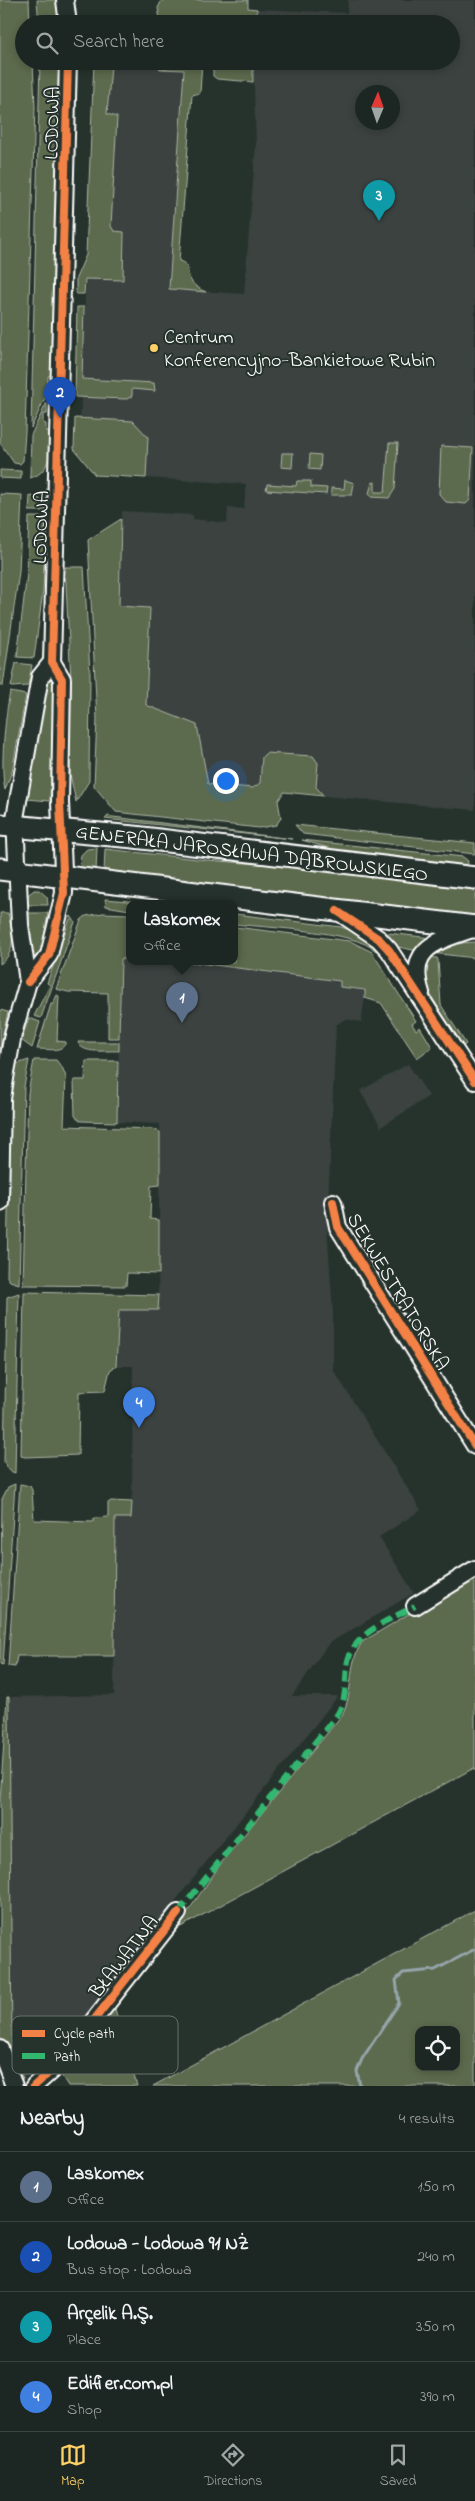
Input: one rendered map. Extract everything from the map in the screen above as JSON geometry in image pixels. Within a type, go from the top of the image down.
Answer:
[{"type":"main road","name":"GENERAŁA JAROSŁAWA DĄBROWSKIEGO","points":[[8,826],[134,837],[475,878]]},
{"type":"main road","points":[[9,871],[475,928]]},
{"type":"street","points":[[65,0],[67,15]]},
{"type":"street","name":"LODOWA","points":[[0,1202],[2,1099],[13,1034],[28,982],[49,955],[63,901],[62,679],[52,662],[68,70]]},
{"type":"street","name":"LODOWA","points":[[28,982],[20,925],[9,871],[8,826],[17,798],[40,678],[52,662]]},
{"type":"street","points":[[337,911],[379,939],[426,1004],[475,1081]]},
{"type":"street","points":[[426,1004],[417,976],[419,962],[424,951],[438,940],[475,928]]},
{"type":"street","name":"SEKWESTRATORSKA","points":[[333,1202],[338,1227],[475,1446]]},
{"type":"street","points":[[415,1606],[475,1569]]},
{"type":"street","name":"BŁAWATNA","points":[[97,2016],[178,1913]]},
{"type":"street","points":[[0,2049],[14,2086]]},
{"type":"street","name":"BŁAWATNA","points":[[34,2086],[48,2074]]},
{"type":"shaded area","points":[[348,0],[475,0],[475,810],[324,796],[316,787],[318,763],[262,757],[260,783],[253,788],[208,784],[197,725],[146,705],[150,608],[119,606],[122,511],[193,515],[193,519],[227,523],[228,508],[244,509],[246,484],[95,475],[79,455],[94,70],[183,70],[169,289],[244,294],[256,144],[253,70],[460,70],[460,15],[257,15],[257,9],[347,13]]},
{"type":"shaded area","points":[[121,958],[126,959],[126,965],[214,965],[340,981],[340,987],[366,991],[361,1022],[345,1019],[336,1025],[327,1226],[333,1313],[333,1369],[421,1510],[379,1537],[414,1593],[329,1643],[292,1696],[338,1696],[84,2016],[12,2016],[12,2048],[9,1697],[114,1695],[115,1518],[131,1518],[132,1491],[133,1366],[116,1366],[119,1310],[158,1310],[160,1124],[117,1122]]},
{"type":"shaded area","points":[[408,1064],[429,1096],[381,1127],[360,1091]]},
{"type":"shaded area","points":[[21,2074],[29,2074],[23,2079]]},
{"type":"green space","points":[[0,0],[29,0],[30,15],[15,15],[15,70],[33,70],[35,107],[23,461],[20,464],[14,463],[0,443]]},
{"type":"green space","points":[[37,0],[57,0],[58,15],[38,15]]},
{"type":"green space","points":[[162,0],[248,0],[248,8],[257,9],[257,15],[159,15],[158,8]]},
{"type":"green space","points":[[40,70],[59,70],[52,376],[48,376],[47,394],[31,428]]},
{"type":"green space","points":[[94,70],[111,70],[107,114],[117,117],[111,226],[114,231],[124,232],[123,280],[85,279],[84,294],[76,294],[76,278],[86,255]]},
{"type":"green space","points":[[184,70],[201,70],[200,93],[192,95],[179,261],[186,266],[193,283],[206,292],[169,289]]},
{"type":"green space","points":[[213,70],[253,70],[253,82],[217,79],[213,76]]},
{"type":"green space","points":[[77,307],[84,307],[82,379],[154,383],[155,391],[132,389],[132,396],[127,399],[75,397]]},
{"type":"green space","points":[[47,402],[47,414],[43,414],[43,423],[46,424],[46,431],[50,431],[48,459],[42,471],[30,478],[31,435]]},
{"type":"green space","points":[[75,418],[133,421],[148,437],[146,478],[95,475],[74,449]]},
{"type":"green space","points":[[389,443],[398,443],[395,489],[389,498],[371,497],[369,493],[372,483],[375,482],[375,492],[385,492]]},
{"type":"green space","points":[[441,446],[473,448],[470,500],[466,504],[446,502],[439,494]]},
{"type":"green space","points":[[282,453],[293,453],[292,468],[281,467]]},
{"type":"green space","points":[[310,454],[321,455],[320,470],[309,469]]},
{"type":"green space","points":[[0,470],[21,471],[21,479],[0,478]]},
{"type":"green space","points":[[345,480],[354,483],[352,495],[331,495],[331,488],[344,489]]},
{"type":"green space","points":[[297,481],[311,481],[311,487],[327,488],[326,494],[266,490],[267,484],[296,486]]},
{"type":"green space","points":[[0,494],[22,495],[19,572],[3,686],[0,686]]},
{"type":"green space","points":[[30,496],[41,500],[47,511],[29,511]]},
{"type":"green space","points":[[29,517],[46,517],[43,591],[34,658],[17,657],[27,573]]},
{"type":"green space","points":[[121,519],[119,606],[150,608],[146,705],[197,725],[208,784],[253,788],[260,783],[262,757],[266,753],[313,756],[318,763],[316,787],[324,796],[284,792],[278,801],[281,818],[276,825],[259,828],[116,812],[94,786],[97,719],[88,540]]},
{"type":"green space","points":[[65,567],[84,567],[90,674],[89,781],[76,802],[70,774],[71,680]]},
{"type":"green space","points":[[16,663],[32,665],[28,686],[11,687]]},
{"type":"green space","points":[[52,677],[54,679],[50,801],[27,799],[48,679]]},
{"type":"green space","points":[[10,692],[26,695],[12,771],[5,790],[3,769],[4,743]]},
{"type":"green space","points":[[108,816],[113,817],[292,839],[105,819]]},
{"type":"green space","points":[[295,825],[475,843],[475,854],[303,834]]},
{"type":"green space","points":[[302,840],[463,857],[468,861],[467,867],[335,850]]},
{"type":"green space","points":[[97,848],[96,872],[84,870],[80,865],[81,855],[87,849]]},
{"type":"green space","points":[[105,849],[206,860],[298,867],[475,887],[475,917],[104,873]]},
{"type":"green space","points":[[34,890],[39,890],[47,897],[48,905],[26,905],[28,895]]},
{"type":"green space","points":[[105,899],[126,901],[126,909],[106,906]]},
{"type":"green space","points":[[0,913],[8,913],[12,941],[6,959],[0,964]]},
{"type":"green space","points":[[27,913],[48,913],[42,950],[34,962]]},
{"type":"green space","points":[[103,913],[126,914],[126,959],[121,959],[119,1038],[108,1038],[108,993],[68,992],[56,989],[81,920],[86,916]]},
{"type":"green space","points":[[238,914],[341,927],[356,932],[381,950],[376,951],[365,944],[349,938],[238,924]]},
{"type":"green space","points":[[71,916],[75,922],[41,1018],[34,1016],[50,985],[47,983]]},
{"type":"green space","points":[[238,927],[350,941],[372,952],[416,1021],[412,1024],[416,1030],[420,1027],[432,1047],[417,1058],[381,1003],[365,998],[365,990],[340,987],[340,981],[214,965],[238,965]]},
{"type":"green space","points":[[379,932],[432,938],[418,951],[393,946]]},
{"type":"green space","points":[[475,942],[475,958],[431,953],[449,944]]},
{"type":"green space","points":[[428,957],[437,958],[438,960],[441,1005],[466,1044],[461,1048],[428,990],[424,978]]},
{"type":"green space","points":[[57,995],[59,996],[57,1041],[66,1042],[58,1049],[37,1049],[51,1004],[53,1004]]},
{"type":"green space","points":[[0,1010],[8,1012],[0,1049]]},
{"type":"green space","points":[[29,1018],[40,1022],[32,1048],[21,1040]]},
{"type":"green space","points":[[78,1042],[119,1042],[119,1051],[84,1049]]},
{"type":"green space","points":[[29,1060],[24,1087],[19,1284],[10,1281],[7,1277],[10,1088],[16,1064]]},
{"type":"green space","points":[[34,1060],[56,1060],[63,1069],[66,1077],[64,1126],[152,1129],[160,1132],[160,1185],[151,1186],[150,1219],[159,1220],[159,1274],[127,1273],[126,1286],[23,1285],[28,1093]]},
{"type":"green space","points":[[86,1061],[118,1061],[117,1122],[81,1121],[75,1116],[74,1080],[85,1080]]},
{"type":"green space","points":[[24,1292],[159,1295],[158,1310],[119,1310],[116,1366],[110,1370],[105,1391],[79,1392],[78,1455],[21,1456]]},
{"type":"green space","points":[[19,1293],[15,1473],[10,1471],[4,1462],[7,1297]]},
{"type":"green space","points":[[15,1484],[3,1665],[0,1664],[2,1499],[8,1487]]},
{"type":"green space","points":[[20,1484],[30,1486],[32,1490],[34,1520],[93,1522],[94,1518],[108,1517],[108,1503],[111,1501],[132,1502],[131,1518],[115,1518],[114,1656],[17,1656],[15,1667],[8,1666]]},
{"type":"green space","points":[[475,1574],[475,1770],[474,1768],[175,1930],[222,1862],[342,1715],[348,1697],[354,1661],[362,1642]]},
{"type":"green space","points":[[7,1697],[9,1697],[12,2066],[0,2037],[0,1800]]},
{"type":"green space","points":[[475,1910],[475,2086],[153,2086],[178,2074]]},
{"type":"green space","points":[[113,2002],[117,2016],[102,2016]]},
{"type":"green space","points":[[15,2074],[21,2074],[23,2079]]},
{"type":"green space","points":[[60,2074],[134,2074],[137,2086],[68,2086]]},
{"type":"waterway","points":[[360,2086],[357,2071],[362,2059],[399,2003],[396,1980],[403,1973],[435,1970],[475,1949]]},
{"type":"marked path","points":[[178,1913],[337,1715],[344,1697],[347,1666],[350,1655],[356,1645],[373,1629],[415,1606]]},
{"type":"cycle path","points":[[28,982],[49,955],[64,893],[60,802],[62,679],[52,662],[68,70]]},
{"type":"cycle path","points":[[337,911],[379,939],[389,950],[475,1081]]},
{"type":"cycle path","points":[[333,1202],[338,1227],[475,1446]]},
{"type":"cycle path","points":[[97,2016],[178,1913]]},
{"type":"cycle path","points":[[34,2086],[48,2074]]},
{"type":"place","name":"Arçelik A.Ş.","points":[[379,221]]},
{"type":"place","name":"Centrum Konferencyjno-Bankietowe Rubin","points":[[154,348]]},
{"type":"place","name":"Lodowa - Lodowa 91 NŻ","points":[[60,418]]},
{"type":"place","name":"Laskomex","points":[[182,1023]]},
{"type":"place","name":"Edifier.com.pl","points":[[139,1428]]}]
